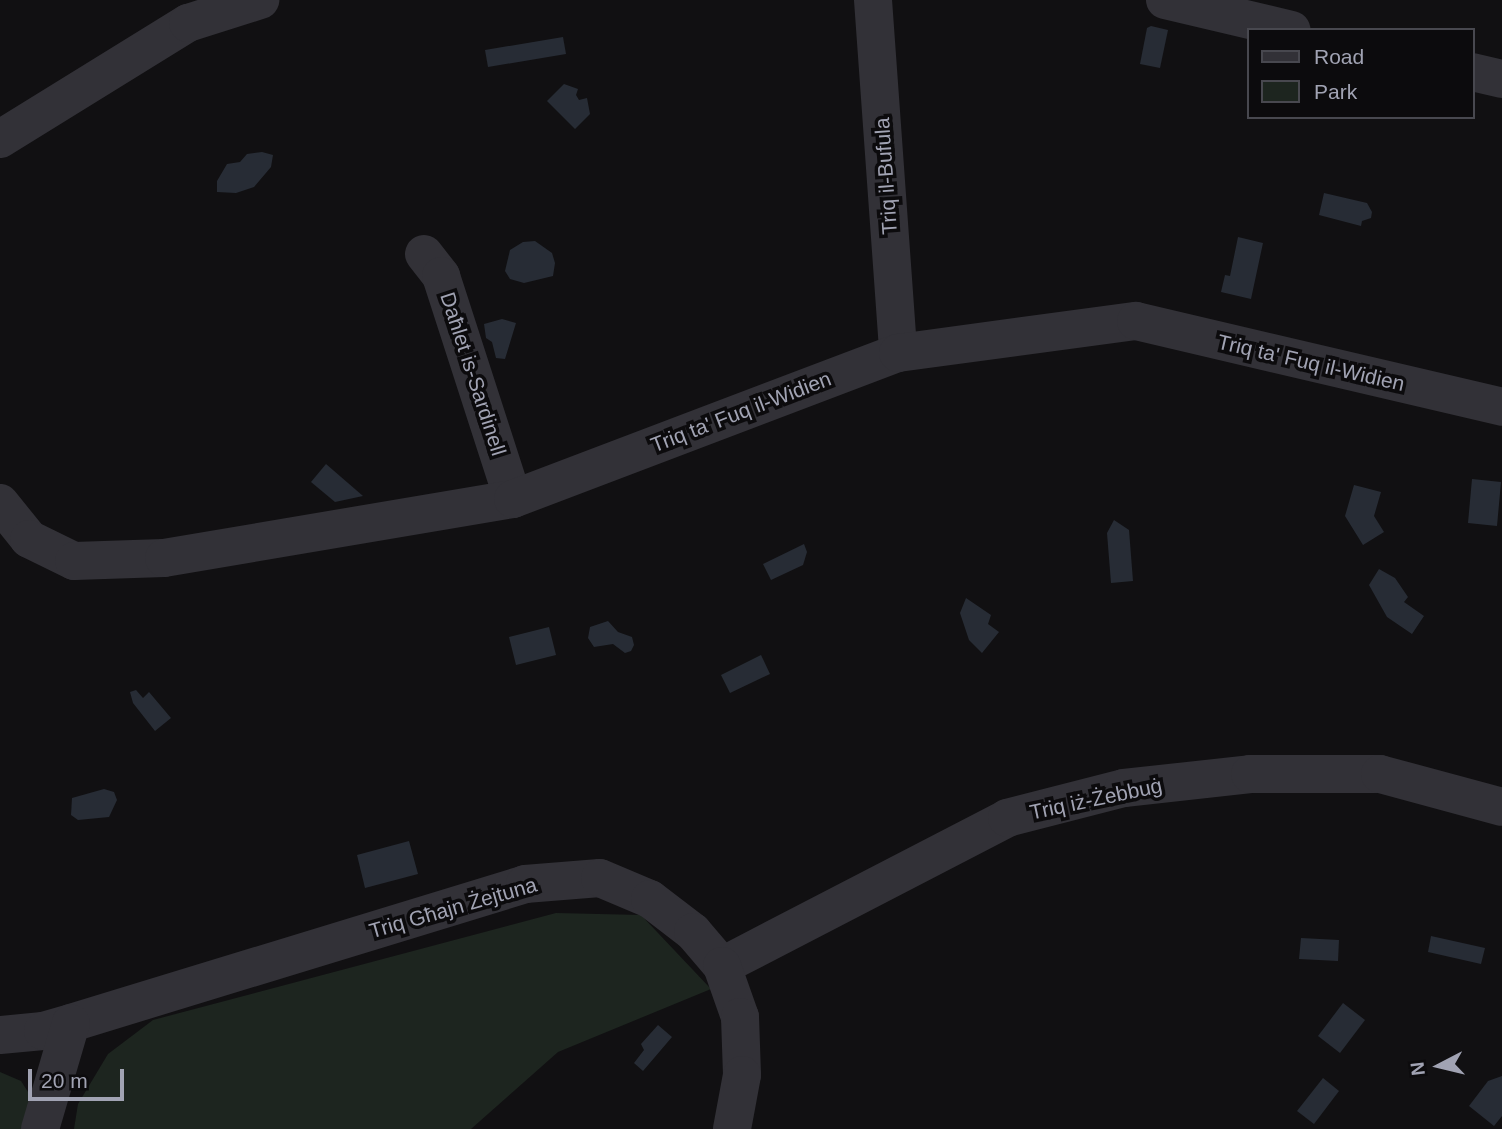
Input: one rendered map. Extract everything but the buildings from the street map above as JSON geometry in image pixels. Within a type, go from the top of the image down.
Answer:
[{"type":"street","points":[[0,139],[185,11],[260,0]]},
{"type":"street","name":"Triq il-Bufula","points":[[873,0],[898,352]]},
{"type":"street","points":[[1166,0],[1284,28]]},
{"type":"street","points":[[1474,72],[1502,79]]},
{"type":"street","name":"Daħlet is-Sardinell","points":[[424,254],[442,276],[513,499]]},
{"type":"street","name":"Triq ta' Fuq il-Widien","points":[[0,503],[29,539],[74,561],[164,558],[513,499],[898,352],[1136,321],[1502,407]]},
{"type":"street","name":"Triq iż-Żebbuġ","points":[[722,966],[1007,818],[1124,788],[1250,774],[1380,774],[1502,807]]},
{"type":"street","name":"Triq Għajn Żejtuna","points":[[0,1035],[43,1031],[71,1023],[525,884],[600,878],[650,899],[693,932],[722,966],[740,1017],[742,1075],[732,1129]]},
{"type":"street","points":[[40,1129],[71,1023]]},
{"type":"green space","points":[[556,913],[641,915],[711,989],[558,1052],[471,1129],[74,1129],[78,1104],[108,1054],[153,1020]]},
{"type":"green space","points":[[0,1072],[21,1081],[30,1095],[33,1107],[28,1129],[0,1129]]},
{"type":"shaded area","points":[[1151,26],[1168,30],[1160,68],[1140,64],[1147,28]]},
{"type":"shaded area","points":[[563,37],[566,54],[488,67],[485,50]]},
{"type":"shaded area","points":[[564,84],[578,89],[576,95],[579,100],[587,98],[590,114],[575,129],[547,101]]},
{"type":"shaded area","points":[[262,152],[273,155],[271,167],[254,187],[236,193],[217,192],[217,181],[227,164],[240,162],[247,154]]},
{"type":"shaded area","points":[[1324,193],[1367,203],[1372,212],[1371,218],[1362,221],[1361,226],[1319,215]]},
{"type":"shaded area","points":[[1238,237],[1263,243],[1251,299],[1221,292],[1225,275],[1230,276]]},
{"type":"shaded area","points":[[535,241],[552,253],[555,263],[553,276],[524,283],[510,279],[505,271],[510,250],[523,242]]},
{"type":"shaded area","points":[[502,319],[516,323],[505,359],[496,358],[492,342],[486,338],[484,324]]},
{"type":"shaded area","points":[[326,464],[363,496],[335,502],[311,482]]},
{"type":"shaded area","points":[[1472,479],[1501,482],[1497,526],[1468,523]]},
{"type":"shaded area","points":[[1354,485],[1381,492],[1374,516],[1384,532],[1363,545],[1345,516]]},
{"type":"shaded area","points":[[1114,520],[1129,530],[1133,581],[1111,583],[1107,533]]},
{"type":"shaded area","points":[[804,544],[807,552],[803,565],[771,580],[763,564]]},
{"type":"shaded area","points":[[1379,569],[1395,578],[1408,597],[1404,602],[1424,616],[1412,634],[1387,617],[1369,585]]},
{"type":"shaded area","points":[[966,598],[991,615],[988,624],[999,632],[982,653],[969,640],[960,613]]},
{"type":"shaded area","points":[[608,621],[618,632],[632,637],[634,645],[631,651],[625,653],[613,644],[594,647],[588,638],[590,627]]},
{"type":"shaded area","points":[[549,627],[556,655],[516,665],[509,637]]},
{"type":"shaded area","points":[[761,655],[770,674],[730,693],[721,675]]},
{"type":"shaded area","points":[[136,690],[143,698],[149,692],[171,718],[155,731],[133,703],[130,692]]},
{"type":"shaded area","points":[[104,789],[114,792],[117,800],[109,817],[78,820],[71,815],[72,798]]},
{"type":"shaded area","points":[[409,841],[418,874],[365,888],[357,855]]},
{"type":"shaded area","points":[[1431,936],[1485,948],[1481,964],[1428,952]]},
{"type":"shaded area","points":[[1301,938],[1339,940],[1338,961],[1299,959]]},
{"type":"shaded area","points":[[1343,1003],[1365,1020],[1340,1053],[1318,1036]]},
{"type":"shaded area","points":[[658,1025],[672,1037],[643,1071],[634,1063],[644,1050],[641,1044]]},
{"type":"shaded area","points":[[1502,1076],[1502,1116],[1494,1126],[1469,1106],[1488,1081]]},
{"type":"shaded area","points":[[1323,1078],[1339,1091],[1314,1124],[1297,1111]]}]
